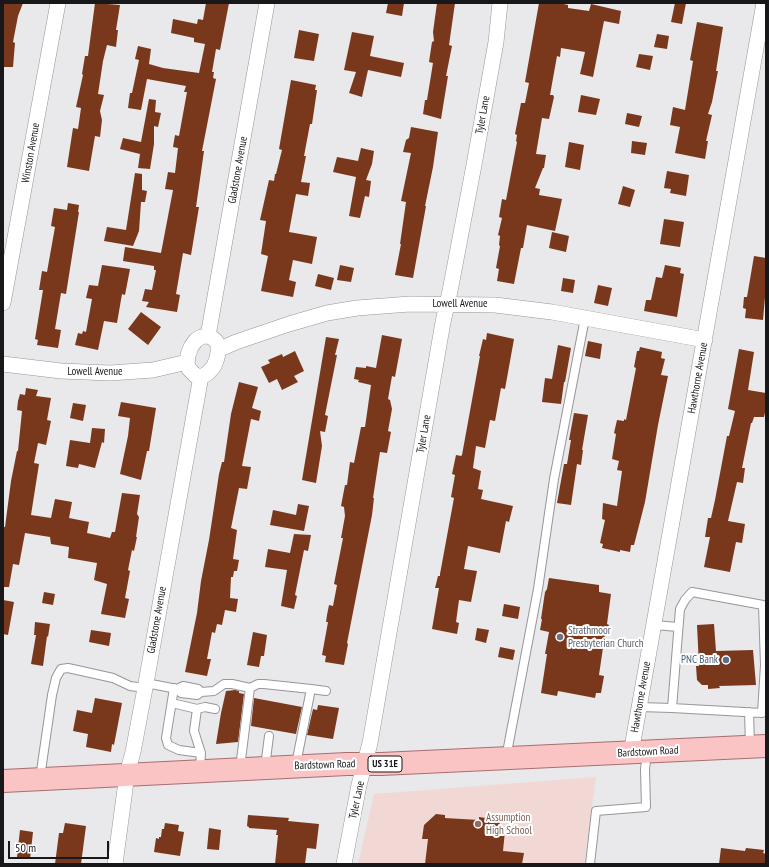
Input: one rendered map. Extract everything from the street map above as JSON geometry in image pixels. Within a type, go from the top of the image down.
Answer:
[{"type":"main road","name":"Bardstown Road","points":[[3,781],[127,774],[201,762],[240,769],[505,759],[758,746]]},
{"type":"street","name":"Winston Avenue","points":[[3,303],[58,3]]},
{"type":"street","name":"Gladstone Avenue","points":[[208,336],[267,3]]},
{"type":"street","name":"Tyler Lane","points":[[344,864],[379,692],[446,304],[450,291],[496,42],[500,3]]},
{"type":"street","name":"Hawthorne Avenue","points":[[639,752],[639,707],[764,3]]},
{"type":"street","name":"Lowell Avenue","points":[[218,350],[236,342],[289,324],[327,313],[357,308],[410,304],[495,305],[552,312],[705,340]]},
{"type":"street","points":[[208,336],[216,341],[218,350],[218,358],[208,373],[201,376],[196,376],[188,370],[188,355],[196,340],[200,337],[208,336]]},
{"type":"street","name":"Lowell Avenue","points":[[3,364],[62,372],[110,373],[153,370],[187,362]]},
{"type":"street","name":"Gladstone Avenue","points":[[115,864],[127,774],[133,752],[146,686],[201,376]]},
{"type":"lane","points":[[505,759],[538,589],[554,479],[585,318]]},
{"type":"lane","points":[[639,707],[762,713],[765,664],[763,605],[692,592],[680,609],[672,708]]},
{"type":"lane","points":[[654,625],[678,627]]},
{"type":"lane","points":[[40,779],[53,690],[56,678],[61,669],[68,668],[112,678],[130,686],[176,689],[181,693],[197,695],[201,692],[214,691],[224,684],[232,684],[250,688],[258,684],[264,684],[326,691]]},
{"type":"lane","points":[[240,769],[250,688]]},
{"type":"lane","points":[[176,689],[166,738],[168,746],[201,762]]},
{"type":"lane","points":[[296,766],[311,689]]},
{"type":"lane","points":[[172,703],[197,709],[205,707],[215,709]]},
{"type":"lane","points":[[197,709],[194,731],[201,762]]},
{"type":"lane","points":[[749,712],[758,746]]},
{"type":"lane","points":[[265,768],[269,736]]},
{"type":"lane","points":[[590,864],[596,811],[646,807],[645,769],[639,752]]},
{"type":"shaded area","name":"Assumption High School","points":[[596,777],[584,864],[358,864],[374,794]]},
{"type":"building","points":[[3,3],[23,3],[18,16],[13,42],[15,43],[13,67],[3,67]]},
{"type":"building","points":[[95,3],[120,5],[116,30],[118,30],[116,47],[107,45],[103,61],[98,94],[104,95],[100,111],[102,120],[100,137],[95,136],[89,171],[67,167],[73,128],[78,129],[81,108],[76,107],[83,75],[85,56],[88,56]]},
{"type":"building","points":[[206,3],[229,3],[220,50],[216,49],[212,72],[214,72],[213,78],[216,79],[202,151],[204,151],[196,207],[199,207],[191,255],[183,253],[176,294],[180,295],[177,312],[146,307],[149,302],[142,301],[145,289],[152,290],[156,270],[154,270],[154,266],[123,261],[125,247],[161,253],[173,190],[165,189],[168,172],[175,173],[178,148],[173,147],[175,135],[179,136],[187,92],[184,92],[186,86],[147,79],[141,110],[128,108],[130,93],[132,93],[139,60],[135,59],[138,46],[151,49],[149,64],[163,68],[199,73],[205,44],[194,42],[194,38],[171,33],[173,19],[197,24],[198,19],[203,20]]},
{"type":"building","points":[[388,3],[404,3],[402,16],[386,13]]},
{"type":"building","points":[[437,3],[455,3],[449,45],[452,46],[446,76],[448,76],[441,119],[423,114],[425,100],[427,100],[433,63],[429,62],[432,42],[434,41],[433,32]]},
{"type":"building","points":[[539,3],[559,3],[568,5],[568,8],[589,11],[591,4],[621,11],[619,24],[604,21],[593,77],[580,74],[585,52],[561,48],[560,57],[557,56],[550,95],[553,95],[554,97],[549,119],[542,118],[536,154],[546,155],[544,168],[535,188],[540,189],[539,195],[562,199],[555,231],[527,225],[514,284],[497,281],[499,269],[496,268],[500,246],[500,236],[498,235],[502,218],[499,217],[502,199],[506,200],[517,142],[517,135],[515,134],[521,103],[525,103],[529,83],[525,82]]},
{"type":"building","points":[[675,3],[686,3],[682,24],[671,22]]},
{"type":"building","points":[[697,22],[723,27],[716,71],[718,71],[708,114],[712,115],[706,141],[708,141],[705,159],[675,153],[680,127],[670,125],[673,107],[685,110],[693,61],[690,60]]},
{"type":"building","points":[[299,30],[319,34],[314,61],[294,58]]},
{"type":"building","points":[[352,32],[374,36],[370,56],[404,63],[401,77],[368,70],[362,97],[349,93],[356,72],[344,70]]},
{"type":"building","points":[[657,34],[669,36],[667,49],[654,47]]},
{"type":"building","points":[[639,54],[653,56],[650,70],[636,67]]},
{"type":"building","points":[[291,80],[316,85],[315,90],[317,90],[312,124],[310,124],[304,156],[306,156],[301,182],[310,183],[308,196],[296,194],[289,232],[317,237],[312,264],[293,260],[289,280],[296,282],[293,297],[261,291],[268,256],[261,254],[266,221],[260,220],[269,180],[274,181],[282,150],[279,149]]},
{"type":"building","points":[[581,95],[600,99],[596,115],[578,112]]},
{"type":"building","points":[[149,99],[156,100],[155,112],[161,113],[158,127],[154,126],[154,144],[150,169],[138,168],[140,154],[120,149],[123,138],[141,142]]},
{"type":"building","points":[[627,113],[642,116],[639,127],[625,124]]},
{"type":"building","points":[[411,127],[438,132],[413,278],[395,275],[401,244],[406,202],[401,201],[411,153],[403,152],[406,140],[409,138]]},
{"type":"building","points":[[632,141],[647,143],[645,155],[631,153]]},
{"type":"building","points":[[569,142],[584,145],[580,170],[565,167]]},
{"type":"building","points":[[361,148],[374,151],[372,164],[366,180],[371,181],[369,197],[365,196],[360,218],[349,216],[356,177],[333,172],[337,157],[358,161]]},
{"type":"building","points":[[667,171],[689,175],[686,196],[670,193],[671,189],[664,188]]},
{"type":"building","points":[[135,173],[142,174],[142,190],[147,191],[145,202],[141,202],[139,231],[133,246],[104,241],[107,227],[126,230]]},
{"type":"building","points":[[623,186],[635,190],[630,207],[618,204]]},
{"type":"building","points":[[68,203],[79,205],[79,212],[66,294],[61,293],[55,329],[61,330],[58,348],[37,345],[38,340],[35,339],[43,290],[39,290],[42,271],[47,272],[55,227],[51,226],[54,208],[67,210]]},
{"type":"building","points":[[664,219],[684,222],[680,247],[660,244]]},
{"type":"building","points":[[552,232],[569,236],[566,252],[549,248]]},
{"type":"building","points":[[754,256],[766,258],[766,286],[763,320],[745,318],[746,309],[743,308],[744,297],[747,297]]},
{"type":"building","points":[[102,265],[130,269],[125,295],[122,294],[117,323],[104,321],[98,350],[75,345],[78,333],[82,334],[83,331],[86,332],[92,299],[86,298],[89,285],[98,286]]},
{"type":"building","points":[[340,265],[354,268],[351,282],[337,280]]},
{"type":"building","points":[[665,265],[681,268],[680,273],[684,274],[677,317],[644,311],[646,300],[651,300],[656,277],[662,278]]},
{"type":"building","points":[[318,274],[334,278],[331,290],[315,286]]},
{"type":"building","points":[[563,278],[575,280],[573,293],[561,291]]},
{"type":"building","points":[[598,285],[612,288],[608,306],[594,303]]},
{"type":"building","points":[[141,312],[161,327],[148,345],[128,329]]},
{"type":"building","points":[[487,333],[514,339],[505,389],[501,388],[495,421],[490,420],[485,448],[476,446],[473,468],[481,471],[478,489],[483,490],[481,499],[513,506],[509,522],[506,521],[500,553],[468,546],[464,569],[477,571],[471,602],[459,600],[456,622],[459,623],[457,634],[432,629],[439,588],[435,588],[438,576],[440,576],[454,498],[451,497],[455,475],[452,474],[456,455],[462,455],[479,356],[483,339],[486,340]]},
{"type":"building","points":[[382,335],[402,339],[395,377],[392,376],[388,399],[390,400],[392,409],[388,431],[391,432],[387,453],[380,452],[372,515],[344,665],[325,662],[326,656],[322,655],[328,622],[326,622],[329,605],[333,606],[337,585],[334,584],[343,538],[341,538],[345,516],[344,507],[341,506],[345,485],[347,485],[350,462],[354,463],[361,427],[365,427],[371,385],[358,382],[359,380],[354,379],[356,367],[366,368],[366,366],[376,368]]},
{"type":"building","points":[[326,337],[339,339],[325,415],[328,416],[325,432],[320,431],[322,446],[316,483],[302,480]]},
{"type":"building","points":[[588,341],[602,344],[600,359],[585,356]]},
{"type":"building","points":[[558,345],[571,348],[561,404],[542,402],[545,378],[552,379]]},
{"type":"building","points":[[640,347],[662,352],[661,358],[665,359],[661,375],[668,376],[645,502],[634,545],[631,545],[630,552],[620,550],[620,552],[602,548],[603,544],[600,543],[605,520],[602,519],[603,503],[617,506],[622,471],[617,470],[619,461],[612,459],[616,434],[614,433],[617,420],[626,420],[636,368],[634,367],[637,351],[639,351]]},
{"type":"building","points":[[739,349],[754,352],[748,390],[766,393],[766,408],[764,417],[754,417],[751,423],[742,468],[745,468],[743,483],[737,482],[728,521],[745,524],[742,543],[736,542],[730,572],[704,567],[710,537],[705,537],[708,518],[711,518],[715,500],[727,436],[729,436],[735,411],[728,409]]},
{"type":"building","points":[[295,351],[304,371],[294,376],[298,382],[282,390],[277,379],[269,383],[261,367],[270,363],[268,360],[282,354],[283,357]]},
{"type":"building","points":[[239,382],[258,387],[252,408],[261,411],[259,421],[251,419],[242,466],[251,467],[247,489],[239,488],[231,528],[237,530],[233,559],[239,560],[237,571],[234,571],[233,577],[231,577],[230,598],[238,599],[236,612],[225,610],[222,625],[217,624],[215,633],[212,632],[207,659],[211,659],[207,676],[185,672],[197,613],[219,474],[222,462],[224,462],[231,414]]},
{"type":"building","points":[[26,388],[38,390],[36,396],[51,398],[47,420],[51,421],[46,445],[38,443],[34,463],[39,464],[31,515],[51,518],[55,499],[72,502],[69,518],[89,522],[87,533],[110,538],[112,532],[115,532],[122,493],[140,495],[137,514],[139,517],[137,537],[134,551],[132,550],[128,570],[130,571],[125,598],[129,599],[125,618],[101,614],[107,584],[94,580],[97,563],[68,558],[69,547],[51,544],[50,537],[25,533],[19,565],[13,564],[9,587],[3,587],[3,527],[5,527],[11,481],[18,451],[22,411],[17,410],[18,401],[20,394],[25,395]]},
{"type":"building","points":[[121,402],[156,408],[149,451],[147,451],[141,480],[120,474],[130,418],[118,416]]},
{"type":"building","points":[[73,403],[86,405],[83,421],[70,418]]},
{"type":"building","points":[[574,413],[588,415],[581,465],[577,464],[571,505],[557,503],[564,464],[567,464],[571,440],[569,440]]},
{"type":"building","points":[[92,428],[105,429],[104,443],[102,442],[95,468],[79,464],[78,468],[66,466],[70,440],[90,443]]},
{"type":"building","points":[[298,504],[309,506],[304,531],[270,525],[273,510],[296,515]]},
{"type":"building","points":[[294,534],[311,535],[308,551],[304,550],[295,595],[297,596],[294,609],[281,606],[287,570],[265,567],[268,549],[290,553]]},
{"type":"building","name":"Strathmoor Presbyterian Church","points":[[549,578],[599,585],[599,592],[611,594],[607,624],[609,625],[607,635],[605,634],[599,675],[604,676],[601,693],[596,693],[595,698],[558,691],[557,696],[541,693],[549,632],[540,630],[545,592]]},
{"type":"building","points":[[44,592],[55,594],[53,605],[42,603]]},
{"type":"building","points":[[3,600],[14,602],[8,635],[3,634]]},
{"type":"building","points":[[504,604],[520,607],[518,619],[502,616]]},
{"type":"building","points":[[35,622],[50,624],[43,666],[31,664],[36,635],[34,635]]},
{"type":"building","name":"PNC Bank","points":[[714,624],[716,651],[753,650],[756,685],[719,686],[720,688],[708,689],[708,685],[702,685],[697,680],[696,666],[699,666],[697,625]]},
{"type":"building","points":[[477,628],[489,630],[486,643],[475,640]]},
{"type":"building","points":[[91,630],[111,633],[109,646],[89,642]]},
{"type":"building","points":[[253,632],[267,635],[264,656],[261,656],[259,667],[247,665]]},
{"type":"building","points":[[500,647],[515,650],[513,660],[498,657]]},
{"type":"building","points":[[235,690],[244,694],[238,742],[216,744],[226,691]]},
{"type":"building","points":[[95,698],[122,703],[114,745],[112,744],[111,752],[86,747],[88,734],[73,731],[77,710],[92,713]]},
{"type":"building","points":[[254,698],[302,707],[296,734],[251,726]]},
{"type":"building","points":[[318,705],[339,708],[333,739],[307,735],[313,709],[317,710]]},
{"type":"building","points":[[436,814],[445,815],[445,818],[479,820],[479,817],[500,820],[499,830],[505,831],[503,851],[524,853],[522,864],[425,864],[428,839],[422,839],[424,825]]},
{"type":"building","points":[[248,815],[289,818],[288,821],[319,824],[316,849],[307,848],[305,864],[275,864],[278,835],[276,835],[277,830],[249,828],[247,826]]},
{"type":"building","points":[[65,823],[86,826],[81,864],[55,864],[59,833],[63,833]]},
{"type":"building","points":[[165,823],[179,825],[178,831],[184,832],[180,856],[154,852],[156,838],[159,839],[159,837],[161,837],[162,829],[164,829]]},
{"type":"building","points":[[209,828],[221,830],[219,850],[207,849]]},
{"type":"building","points":[[20,830],[33,832],[30,859],[17,857]]},
{"type":"building","points":[[721,848],[745,851],[746,848],[764,850],[763,853],[766,854],[766,864],[719,864]]},
{"type":"place","name":"Strathmoor Presbyterian Church","points":[[560,637]]},
{"type":"place","name":"PNC Bank","points":[[726,660]]},
{"type":"place","name":"Assumption High School","points":[[478,824]]}]
